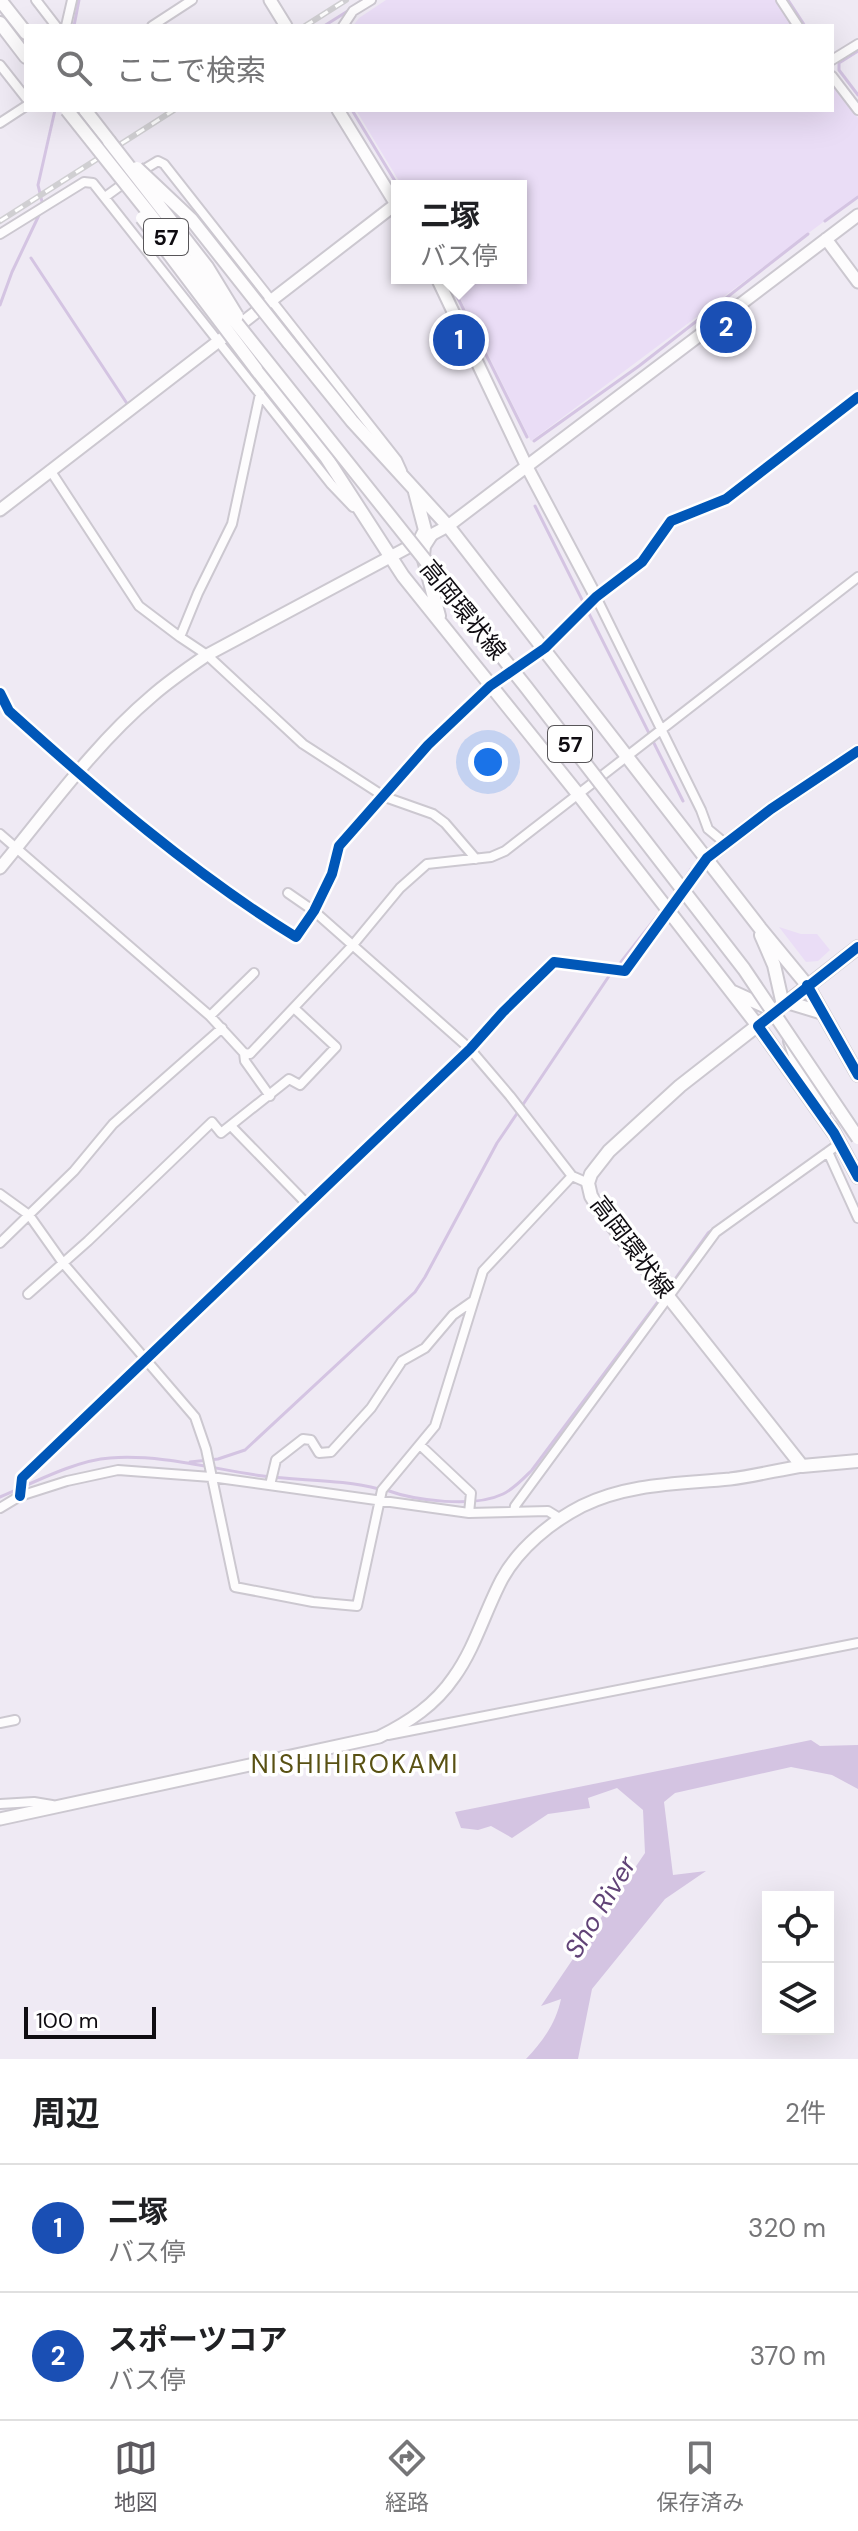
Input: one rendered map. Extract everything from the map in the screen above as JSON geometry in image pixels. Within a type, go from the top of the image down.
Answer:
[{"type":"main road","points":[[0,0],[24,30]]},
{"type":"main road","points":[[0,23],[24,54]]},
{"type":"main road","name":"高岡環状線","points":[[68,112],[261,366],[526,687],[734,956],[858,1138]]},
{"type":"main road","name":"高岡環状線","points":[[87,112],[207,267],[261,366]]},
{"type":"main road","name":"57","points":[[109,141],[191,219],[352,421],[448,526],[807,985]]},
{"type":"main road","name":"57","points":[[261,366],[326,457],[403,576],[758,1026]]},
{"type":"main road","points":[[410,485],[425,530],[419,542]]},
{"type":"main road","points":[[431,535],[424,546],[424,565],[443,626]]},
{"type":"main road","points":[[756,921],[774,965],[781,1006],[796,1058],[825,1108],[834,1143]]},
{"type":"main road","name":"高岡環状線","points":[[802,1466],[599,1209],[588,1183],[591,1174],[609,1151],[680,1086],[858,947]]},
{"type":"main road","points":[[807,985],[858,1074]]},
{"type":"main road","points":[[727,989],[781,1006],[823,1013]]},
{"type":"main road","points":[[758,1026],[858,1177]]},
{"type":"main road","points":[[802,1466],[858,1461]]},
{"type":"street","points":[[36,0],[54,24]]},
{"type":"street","points":[[66,24],[72,0]]},
{"type":"street","points":[[155,24],[192,0]]},
{"type":"street","points":[[270,0],[285,24]]},
{"type":"street","points":[[344,24],[353,11],[371,0]]},
{"type":"street","points":[[781,0],[797,24]]},
{"type":"street","points":[[834,59],[858,44]]},
{"type":"street","points":[[0,65],[24,95]]},
{"type":"street","points":[[834,79],[858,110]]},
{"type":"street","points":[[0,123],[24,107]]},
{"type":"street","points":[[339,112],[391,197]]},
{"type":"street","points":[[105,197],[158,161],[164,164],[397,460],[410,485]]},
{"type":"street","points":[[0,234],[84,182],[93,183],[331,484],[367,522]]},
{"type":"street","points":[[0,510],[391,209]]},
{"type":"street","points":[[0,868],[78,773],[152,696],[207,655],[448,526],[858,215]]},
{"type":"street","points":[[161,267],[213,225]]},
{"type":"street","points":[[826,239],[858,282]]},
{"type":"street","points":[[440,284],[527,467],[596,597],[708,829],[726,844]]},
{"type":"street","points":[[180,637],[232,524],[260,394]]},
{"type":"street","points":[[0,693],[9,711],[165,846],[243,905],[296,937],[314,911],[332,874],[339,846],[428,745],[490,686],[545,648],[596,597],[642,562],[671,521],[726,499],[858,397]]},
{"type":"street","points":[[50,470],[139,606],[207,655],[303,744],[385,797],[433,814],[445,823],[476,859]]},
{"type":"street","points":[[244,1053],[250,1054],[295,1009],[400,888],[427,864],[491,857],[505,851],[858,577]]},
{"type":"street","points":[[20,1496],[22,1478],[470,1049],[554,962],[625,971],[707,858],[833,765],[858,751]]},
{"type":"street","points":[[0,834],[210,1016],[244,1053],[245,1061],[270,1096]]},
{"type":"street","points":[[288,893],[314,911],[470,1049],[572,1176],[588,1183]]},
{"type":"street","points":[[210,1016],[254,973]]},
{"type":"street","points":[[28,1294],[202,1130],[212,1122],[221,1133],[289,1079],[300,1085],[336,1047],[295,1009]]},
{"type":"street","points":[[0,1243],[74,1171],[113,1124],[222,1028]]},
{"type":"street","points":[[231,1126],[307,1204]]},
{"type":"street","points":[[514,1512],[515,1506],[716,1232],[834,1143],[858,1218]]},
{"type":"street","points":[[0,1194],[29,1215],[63,1263],[195,1417],[206,1449],[235,1587],[313,1602],[357,1606],[382,1490],[435,1426],[483,1271],[572,1176]]},
{"type":"street","points":[[270,1485],[276,1460],[303,1439],[311,1440],[319,1453],[331,1452],[371,1408],[402,1361],[425,1348],[453,1315],[474,1300]]},
{"type":"street","points":[[420,1445],[471,1493],[469,1513]]},
{"type":"street","points":[[379,1737],[406,1724],[440,1695],[465,1660],[503,1577],[522,1552],[561,1519],[610,1495],[636,1488],[733,1479],[802,1466]]},
{"type":"street","points":[[0,1508],[20,1496],[67,1481],[118,1470],[211,1477],[469,1513],[548,1511],[561,1519]]},
{"type":"street","points":[[0,1819],[379,1737],[858,1643]]},
{"type":"street","points":[[0,1723],[15,1720]]},
{"type":"street","points":[[0,1804],[34,1802],[61,1806]]},
{"type":"shaded area","points":[[386,0],[777,0],[792,24],[354,24]]},
{"type":"shaded area","points":[[834,86],[858,118],[858,196],[531,441],[453,284],[527,284],[527,180],[398,180],[357,112],[834,112]]},
{"type":"shaded area","points":[[779,927],[801,934],[817,934],[830,950],[818,961],[806,962]]},
{"type":"shaded area","points":[[811,1740],[820,1746],[858,1745],[858,1789],[832,1775],[791,1767],[675,1793],[664,1802],[673,1875],[706,1871],[665,1899],[592,1989],[578,2059],[526,2059],[548,2031],[561,1999],[541,2006],[645,1853],[643,1810],[617,1788],[588,1798],[590,1808],[548,1814],[512,1838],[491,1826],[478,1830],[461,1828],[455,1812]]},
{"type":"waterway","points":[[74,24],[79,0]]},
{"type":"waterway","points":[[788,0],[804,24]]},
{"type":"waterway","points":[[327,24],[351,9]]},
{"type":"waterway","points":[[858,51],[839,63],[839,70],[858,95]]},
{"type":"waterway","points":[[43,206],[38,185],[55,112]]},
{"type":"waterway","points":[[353,112],[394,180]]},
{"type":"waterway","points":[[825,221],[858,197]]},
{"type":"waterway","points":[[0,305],[40,213]]},
{"type":"waterway","points":[[534,441],[639,366],[808,234]]},
{"type":"waterway","points":[[31,258],[128,405]]},
{"type":"waterway","points":[[451,284],[527,437]]},
{"type":"waterway","points":[[535,506],[683,801]]},
{"type":"waterway","points":[[683,881],[691,869]]},
{"type":"waterway","points":[[621,962],[658,915]]},
{"type":"waterway","points":[[522,1106],[609,976]]},
{"type":"waterway","points":[[190,1462],[218,1459],[245,1450],[415,1292],[497,1143],[518,1112]]},
{"type":"waterway","points":[[668,1289],[708,1233],[789,1175]]},
{"type":"waterway","points":[[386,1490],[429,1500],[461,1502],[491,1498],[511,1489],[532,1470],[663,1295]]},
{"type":"waterway","points":[[0,1497],[83,1463],[129,1457],[379,1489]]},
{"type":"railway","points":[[308,24],[346,0]]},
{"type":"railway","points":[[0,221],[171,112]]},
{"type":"cycle path","points":[[0,693],[9,711],[148,831],[220,886],[296,937],[314,911],[332,874],[339,846],[428,745],[490,686],[545,648],[596,597],[642,562],[671,521],[726,499],[858,397]]},
{"type":"cycle path","points":[[20,1496],[22,1478],[470,1049],[554,962],[625,971],[707,858],[771,809],[858,751]]},
{"type":"cycle path","points":[[858,947],[758,1026],[834,1133],[858,1177]]},
{"type":"cycle path","points":[[807,985],[858,1075]]},
{"type":"place","name":"スポーツコア","points":[[726,327]]},
{"type":"place","name":"二塚","points":[[459,340]]},
{"type":"district","name":"NISHIHIROKAMI","points":[[355,1764]]},
{"type":"water label","name":"Sho River","points":[[600,1907]]}]
